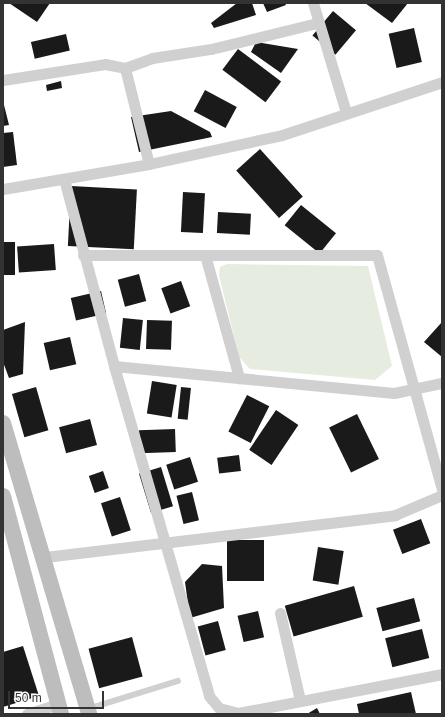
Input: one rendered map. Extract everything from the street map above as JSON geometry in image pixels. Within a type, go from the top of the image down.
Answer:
[{"type":"street","points":[[313,3],[317,23],[346,112]]},
{"type":"street","points":[[3,80],[105,64],[125,68],[152,58],[211,49],[317,23]]},
{"type":"street","points":[[125,68],[150,164]]},
{"type":"street","points":[[3,189],[150,164],[282,135],[346,112],[442,82]]},
{"type":"street","points":[[64,179],[82,255],[162,541],[209,696],[219,708],[238,713],[442,674]]},
{"type":"street","points":[[82,255],[378,255],[442,490]]},
{"type":"street","points":[[205,255],[239,378]]},
{"type":"street","points":[[114,366],[394,393],[415,391],[442,383]]},
{"type":"street","points":[[3,422],[45,557],[89,712]]},
{"type":"street","points":[[21,560],[162,541],[395,515],[442,495]]},
{"type":"street","points":[[3,496],[59,709],[27,714]]},
{"type":"street","points":[[280,613],[300,700]]},
{"type":"lane","points":[[89,712],[178,681]]},
{"type":"shaded area","points":[[227,264],[368,266],[392,366],[375,380],[250,369],[239,357],[219,275],[220,267]]},
{"type":"building","points":[[9,3],[50,3],[37,22]]},
{"type":"building","points":[[237,3],[252,3],[256,15],[214,28],[211,23]]},
{"type":"building","points":[[263,3],[285,3],[286,5],[267,12]]},
{"type":"building","points":[[365,3],[408,3],[392,23]]},
{"type":"building","points":[[333,11],[356,30],[335,55],[312,36]]},
{"type":"building","points":[[414,28],[422,62],[397,68],[389,34]]},
{"type":"building","points":[[66,34],[70,51],[35,59],[31,42]]},
{"type":"building","points":[[256,42],[298,49],[281,73],[251,52]]},
{"type":"building","points":[[238,49],[281,81],[265,102],[222,70]]},
{"type":"building","points":[[61,81],[62,88],[47,91],[46,85]]},
{"type":"building","points":[[205,90],[237,107],[226,128],[194,111]]},
{"type":"building","points":[[3,101],[9,125],[3,126]]},
{"type":"building","points":[[171,111],[210,132],[212,137],[139,152],[131,117]]},
{"type":"building","points":[[13,132],[17,165],[3,167],[3,133]]},
{"type":"building","points":[[260,149],[303,197],[279,218],[236,170]]},
{"type":"building","points":[[71,186],[137,189],[134,249],[68,246]]},
{"type":"building","points":[[183,192],[205,193],[203,233],[181,232]]},
{"type":"building","points":[[301,205],[336,233],[320,254],[285,225]]},
{"type":"building","points":[[218,212],[251,214],[250,235],[217,233]]},
{"type":"building","points":[[3,242],[15,242],[15,275],[3,275]]},
{"type":"building","points":[[54,244],[56,270],[19,273],[17,247]]},
{"type":"building","points":[[139,274],[146,301],[125,307],[118,280]]},
{"type":"building","points":[[181,281],[190,306],[171,314],[161,288]]},
{"type":"building","points":[[101,291],[106,313],[76,320],[71,298]]},
{"type":"building","points":[[123,318],[143,320],[140,350],[120,348]]},
{"type":"building","points":[[147,320],[172,321],[171,350],[146,349]]},
{"type":"building","points":[[25,322],[23,374],[9,378],[3,362],[3,330]]},
{"type":"building","points":[[442,322],[442,357],[424,342]]},
{"type":"building","points":[[70,337],[76,364],[50,370],[44,343]]},
{"type":"building","points":[[152,381],[177,385],[172,418],[147,414]]},
{"type":"building","points":[[36,387],[48,430],[24,437],[12,394]]},
{"type":"building","points":[[181,387],[191,388],[188,420],[178,419]]},
{"type":"building","points":[[247,395],[269,406],[251,443],[228,432]]},
{"type":"building","points":[[276,410],[298,425],[272,465],[249,450]]},
{"type":"building","points":[[357,414],[379,459],[351,473],[329,428]]},
{"type":"building","points":[[90,419],[97,445],[66,453],[59,427]]},
{"type":"building","points":[[175,429],[176,452],[140,453],[139,430]]},
{"type":"building","points":[[239,455],[241,471],[219,474],[217,458]]},
{"type":"building","points":[[190,457],[198,482],[174,489],[166,465]]},
{"type":"building","points":[[161,467],[173,506],[151,513],[139,474]]},
{"type":"building","points":[[103,471],[109,488],[95,493],[89,476]]},
{"type":"building","points":[[192,492],[199,520],[183,524],[176,496]]},
{"type":"building","points":[[120,497],[131,530],[112,536],[101,503]]},
{"type":"building","points":[[421,519],[430,543],[402,554],[393,530]]},
{"type":"building","points":[[227,540],[264,540],[264,581],[227,581]]},
{"type":"building","points":[[318,547],[344,551],[338,585],[313,581]]},
{"type":"building","points":[[202,564],[222,566],[224,608],[190,618],[185,582]]},
{"type":"building","points":[[354,586],[363,617],[294,637],[285,606]]},
{"type":"building","points":[[414,598],[420,621],[383,631],[376,608]]},
{"type":"building","points":[[258,611],[264,637],[244,642],[238,616]]},
{"type":"building","points":[[218,621],[226,650],[205,655],[198,626]]},
{"type":"building","points":[[422,629],[429,658],[392,667],[385,638]]},
{"type":"building","points":[[132,637],[143,677],[99,688],[89,649]]},
{"type":"building","points":[[23,646],[39,696],[3,707],[3,652]]},
{"type":"building","points":[[411,692],[416,714],[359,714],[357,704]]},
{"type":"building","points":[[317,708],[320,714],[307,714]]}]
